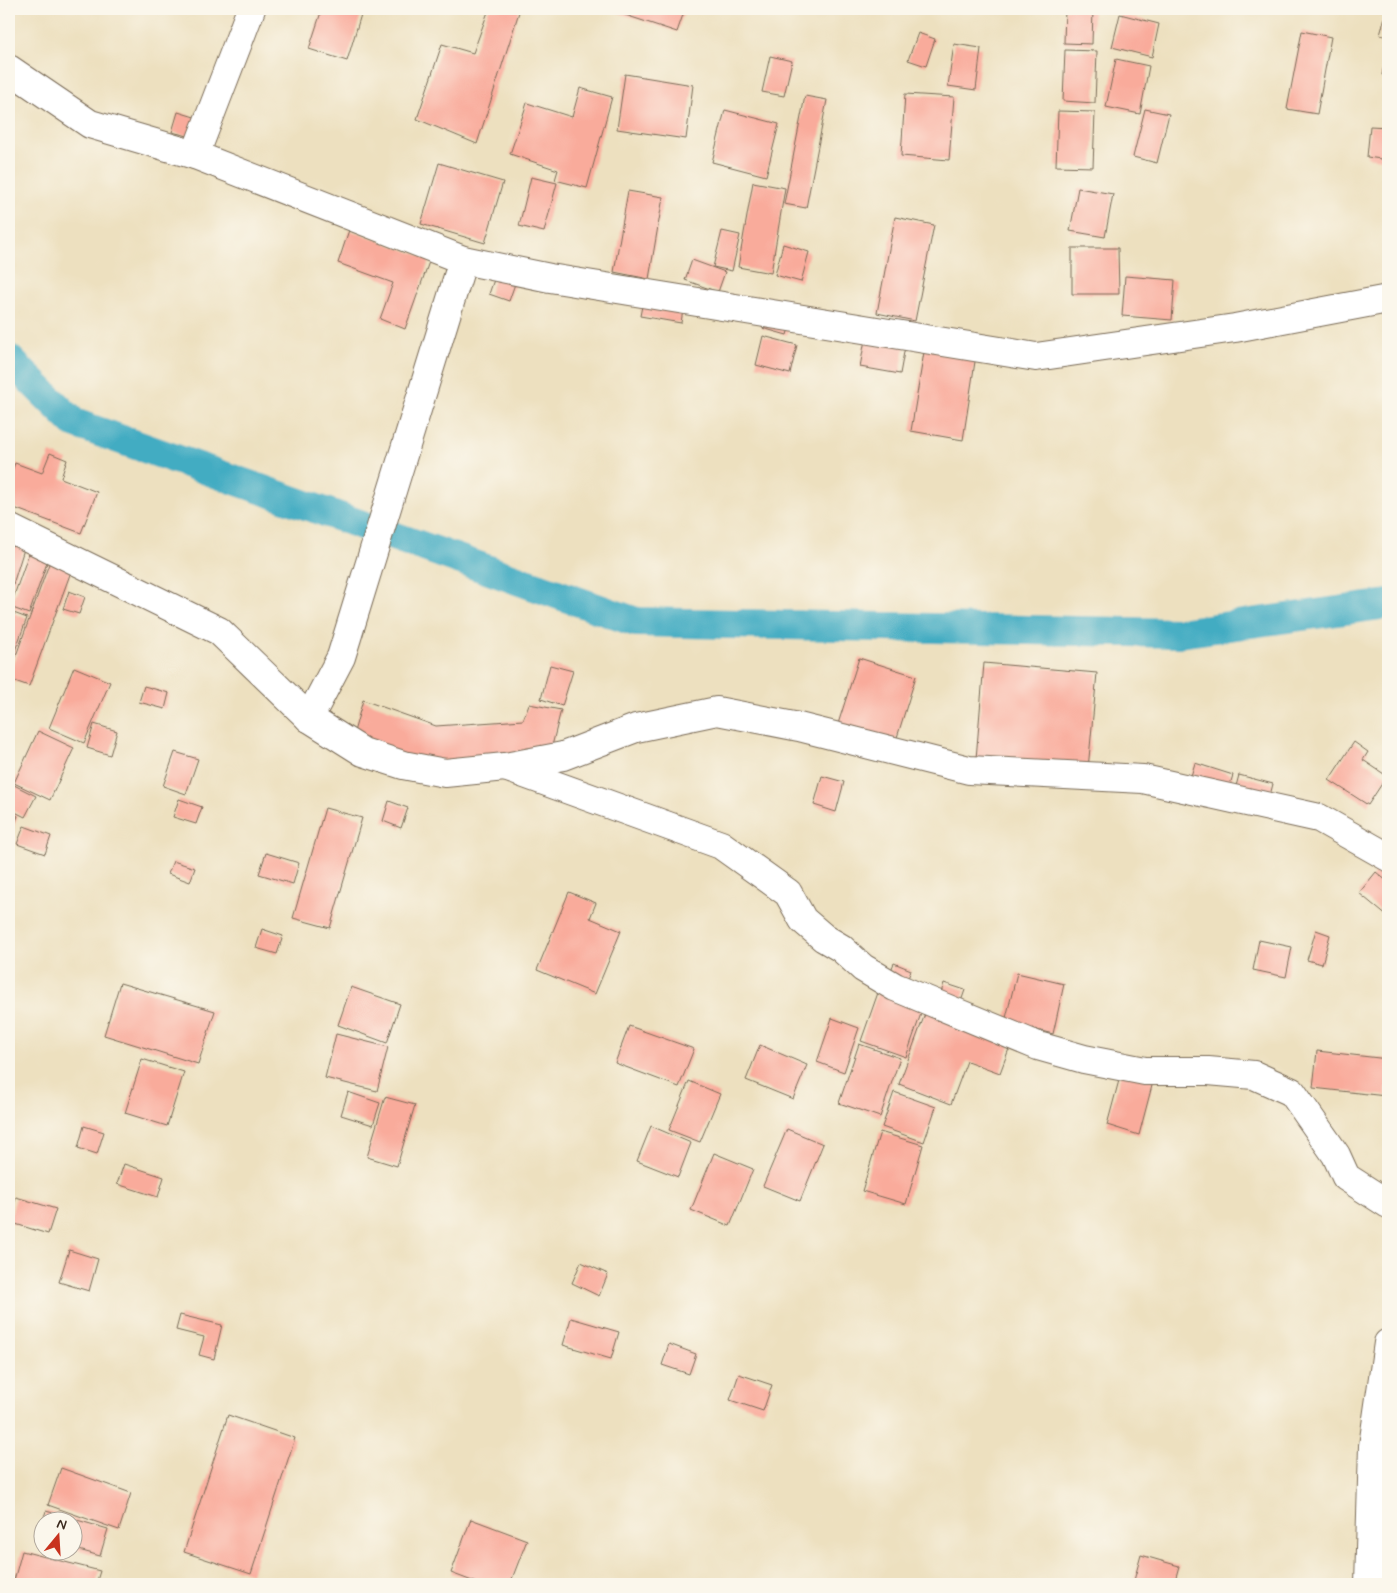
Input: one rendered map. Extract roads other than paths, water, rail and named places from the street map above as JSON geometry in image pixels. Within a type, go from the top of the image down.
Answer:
[{"type":"street","points":[[194,155],[251,9]]},
{"type":"street","points":[[9,69],[90,124],[194,155],[463,260],[550,278],[1036,357],[1235,328],[1388,298]]},
{"type":"street","points":[[308,718],[341,657],[463,260]]},
{"type":"street","points":[[9,528],[218,631],[308,718],[362,752],[403,765],[445,773],[505,767],[563,756],[636,728],[717,711],[799,727],[969,770],[1143,779],[1319,818],[1388,857]]},
{"type":"street","points":[[505,767],[722,845],[788,893],[803,920],[824,938],[841,948],[863,968],[895,987],[1038,1046],[1084,1059],[1145,1071],[1208,1071],[1254,1075],[1292,1092],[1336,1156],[1346,1177],[1388,1204]]},
{"type":"street","points":[[1369,1584],[1373,1446],[1388,1343]]},
{"type":"waterway","points":[[9,359],[74,423],[636,622],[1179,633],[1388,604]]}]
